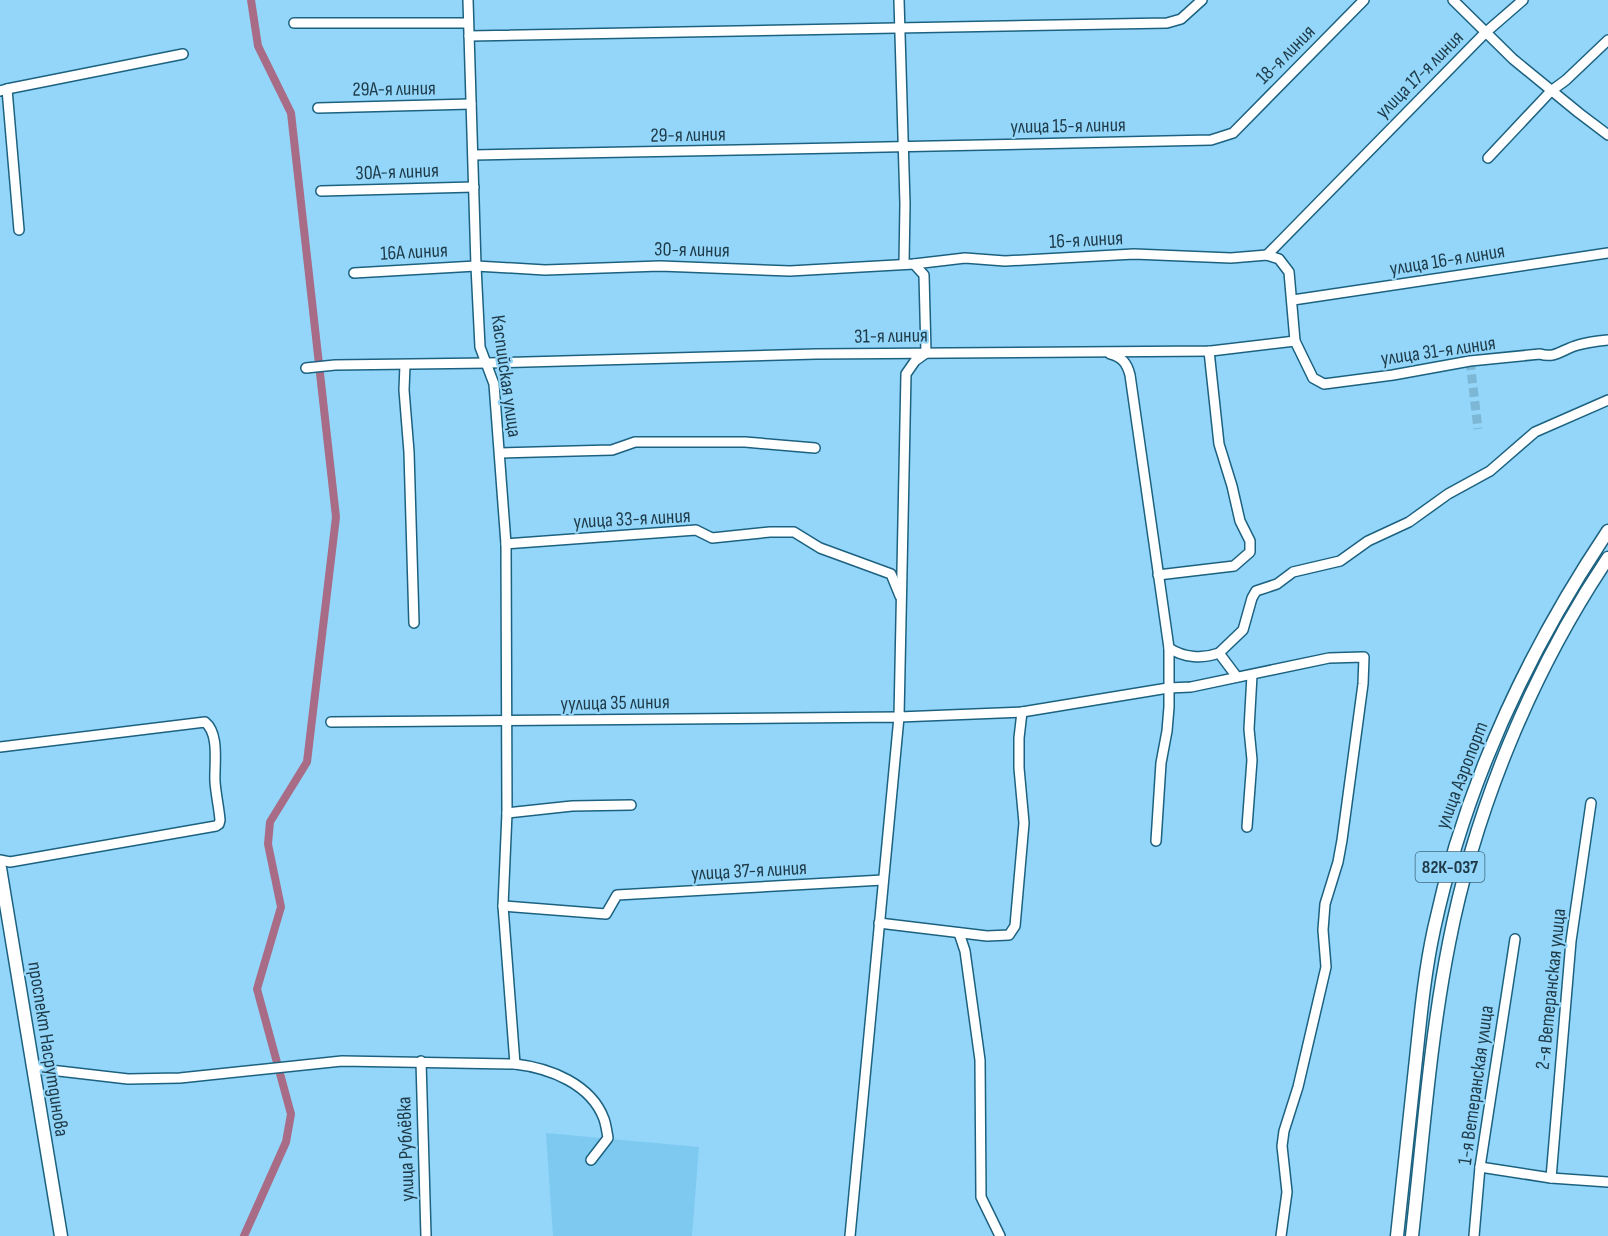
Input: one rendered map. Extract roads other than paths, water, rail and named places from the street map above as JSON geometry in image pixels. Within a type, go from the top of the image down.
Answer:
[{"type":"main road","name":"улица Аэропорт","points":[[1397,1236],[1424,985],[1434,930],[1459,833],[1477,782],[1522,677],[1572,584],[1608,531]]},
{"type":"main road","name":"улица Аэропорт","points":[[1412,1236],[1436,1022],[1449,942],[1469,857],[1501,768],[1530,697],[1561,636],[1608,558]]},
{"type":"main road","name":"проспект Насрутдинова","points":[[0,868],[61,1236]]},
{"type":"street","name":"Каспийская улица","points":[[468,0],[480,348],[488,363],[494,384],[506,544],[508,721],[503,906],[515,1064]]},
{"type":"street","points":[[850,1236],[899,717],[906,374],[915,361],[926,353],[924,275],[908,264],[899,0]]},
{"type":"street","points":[[469,36],[1167,23],[1181,20],[1202,0]]},
{"type":"street","name":"18-я линия","points":[[1233,133],[1364,0]]},
{"type":"street","points":[[1453,0],[1485,33],[1523,0]]},
{"type":"street","points":[[294,23],[468,23]]},
{"type":"street","name":"улица 17-я линия","points":[[1267,255],[1485,33],[1551,91],[1608,135]]},
{"type":"street","points":[[1488,158],[1551,91],[1566,80],[1608,40]]},
{"type":"street","points":[[19,230],[3,90],[183,54]]},
{"type":"street","name":"29А-я линия","points":[[318,108],[471,104]]},
{"type":"street","name":"улица 15-я линия","points":[[903,145],[1211,140],[1233,133]]},
{"type":"street","name":"29-я линия","points":[[474,155],[706,153],[903,145]]},
{"type":"street","name":"30А-я линия","points":[[321,191],[474,187]]},
{"type":"street","name":"улица 16-я линия","points":[[1293,300],[1608,253]]},
{"type":"street","name":"16-я линия","points":[[908,264],[964,258],[1005,261],[1134,254],[1231,258],[1267,255]]},
{"type":"street","points":[[1267,255],[1279,258],[1289,272],[1295,341]]},
{"type":"street","name":"30-я линия","points":[[476,266],[545,270],[660,266],[790,271],[908,264]]},
{"type":"street","name":"16А линия","points":[[354,273],[476,266]]},
{"type":"street","name":"улица 31-я линия","points":[[1295,341],[1313,378],[1324,384],[1394,375],[1470,361],[1540,354],[1548,357],[1574,346],[1608,340]]},
{"type":"street","name":"31-я линия","points":[[306,368],[335,365],[926,353],[1209,351],[1295,341]]},
{"type":"street","points":[[1102,351],[1119,357],[1128,368],[1169,648],[1167,731],[1161,763],[1156,841]]},
{"type":"street","points":[[1158,575],[1234,566],[1250,552],[1250,541],[1240,522],[1219,444],[1209,351]]},
{"type":"street","points":[[405,364],[404,390],[409,452],[414,623]]},
{"type":"street","points":[[1169,648],[1184,655],[1203,657],[1219,653],[1243,630],[1256,591],[1277,584],[1293,572],[1340,561],[1368,541],[1409,522],[1448,494],[1490,471],[1535,432],[1608,400]]},
{"type":"street","points":[[500,453],[612,450],[635,442],[745,442],[815,448]]},
{"type":"street","name":"улица 33-я линия","points":[[506,544],[696,530],[712,538],[794,532],[820,548],[891,574],[902,603]]},
{"type":"street","points":[[1219,653],[1237,677]]},
{"type":"street","name":"уулица 35 линия","points":[[331,722],[899,717],[1022,712],[1168,688],[1191,687],[1329,657],[1364,657],[1363,684],[1342,840],[1325,904],[1323,930],[1326,967],[1298,1087],[1284,1131],[1282,1146],[1287,1191],[1281,1236]]},
{"type":"street","points":[[1247,827],[1252,760],[1249,729],[1252,675]]},
{"type":"street","points":[[879,923],[987,936],[1009,935],[1015,926],[1024,823],[1019,768],[1022,712]]},
{"type":"street","points":[[0,747],[205,722],[209,726],[215,748],[215,783],[220,820],[216,826],[10,862],[0,860]]},
{"type":"street","name":"2-я Ветеранская улица","points":[[1551,1178],[1571,941],[1591,803]]},
{"type":"street","points":[[507,813],[572,806],[631,805]]},
{"type":"street","name":"улица 37-я линия","points":[[503,906],[606,914],[617,895],[883,880]]},
{"type":"street","points":[[959,933],[965,951],[980,1060],[981,1197],[1000,1236]]},
{"type":"street","name":"1-я Ветеранская улица","points":[[1474,1236],[1480,1167],[1515,939]]},
{"type":"street","points":[[33,1068],[128,1078],[180,1078],[342,1061],[421,1061],[535,1066],[561,1076],[587,1093],[604,1119],[608,1138],[591,1160]]},
{"type":"street","name":"улица Рублёвка","points":[[421,1061],[426,1236]]},
{"type":"street","points":[[1480,1167],[1551,1178],[1608,1182]]},
{"type":"waterway","points":[[244,1236],[286,1142],[291,1114],[257,989],[281,907],[268,844],[270,822],[307,762],[336,517],[291,113],[258,46],[251,0]]},
{"type":"tunnel","points":[[1470,361],[1478,429]]}]
